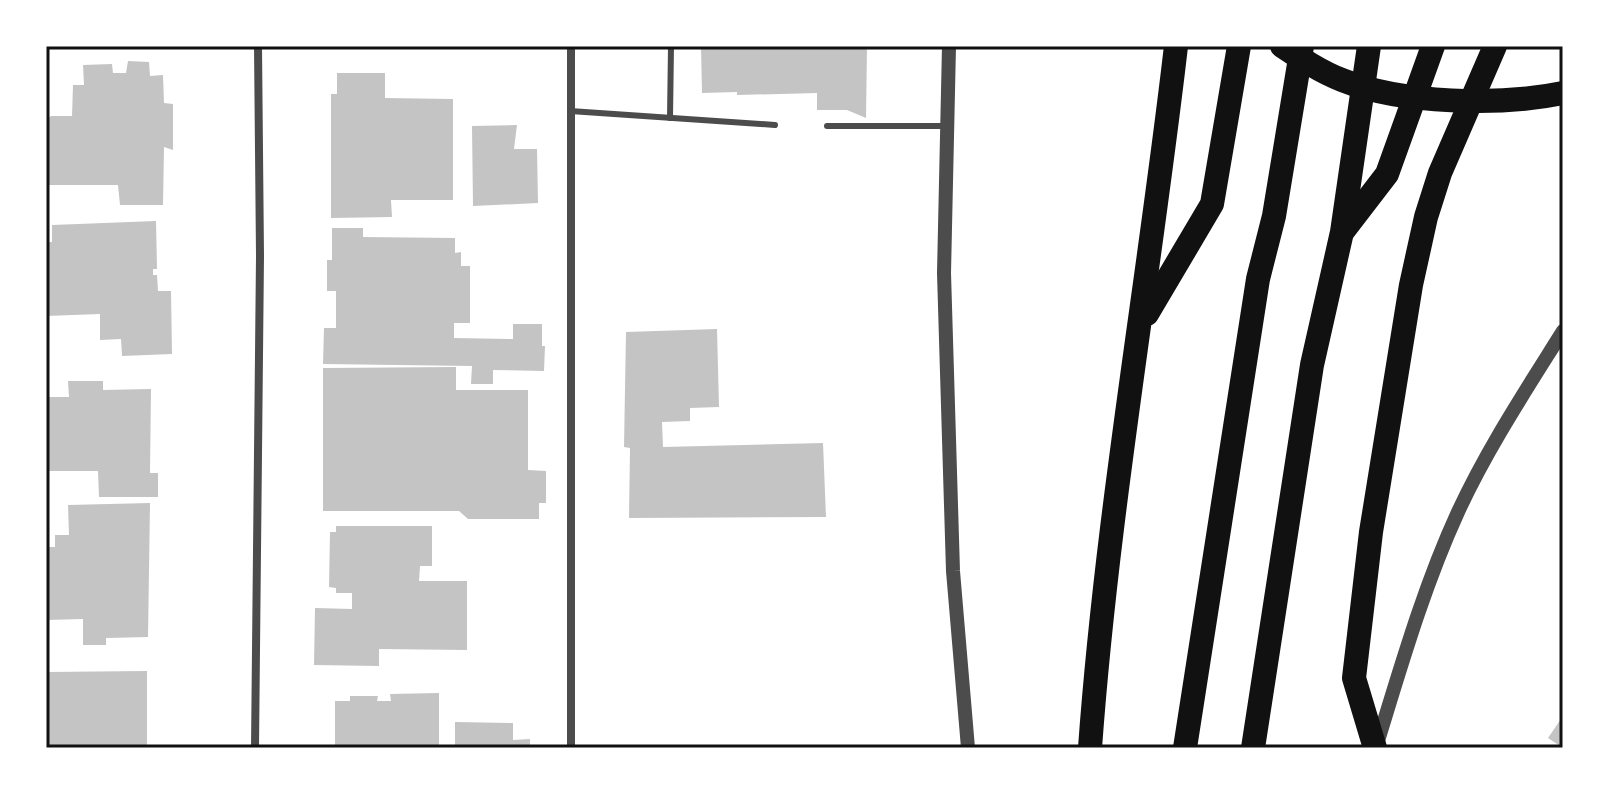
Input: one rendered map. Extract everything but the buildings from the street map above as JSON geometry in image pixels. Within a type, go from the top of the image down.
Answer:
[{"type":"highway","points":[[1090,748],[1098,636],[1158,203],[1176,46]]},
{"type":"highway","points":[[1139,326],[1212,204],[1239,46]]},
{"type":"highway","points":[[1282,46],[1341,80],[1389,93],[1482,101],[1539,98],[1563,93]]},
{"type":"highway","points":[[1185,748],[1258,279],[1274,216],[1302,46]]},
{"type":"highway","points":[[1253,748],[1312,365],[1342,232],[1369,46]]},
{"type":"highway","points":[[1342,232],[1387,174],[1433,46]]},
{"type":"highway","points":[[1375,748],[1354,678],[1371,532],[1411,285],[1426,217],[1440,173],[1495,46]]},
{"type":"street","points":[[255,748],[260,256],[258,46]]},
{"type":"street","points":[[571,46],[571,748]]},
{"type":"street","points":[[949,46],[944,273],[952,555],[968,748]]},
{"type":"street","points":[[1375,748],[1410,634],[1459,511],[1517,405],[1563,331]]},
{"type":"lane","points":[[670,118],[671,46]]},
{"type":"lane","points":[[570,111],[775,125]]},
{"type":"lane","points":[[827,126],[946,126]]}]
